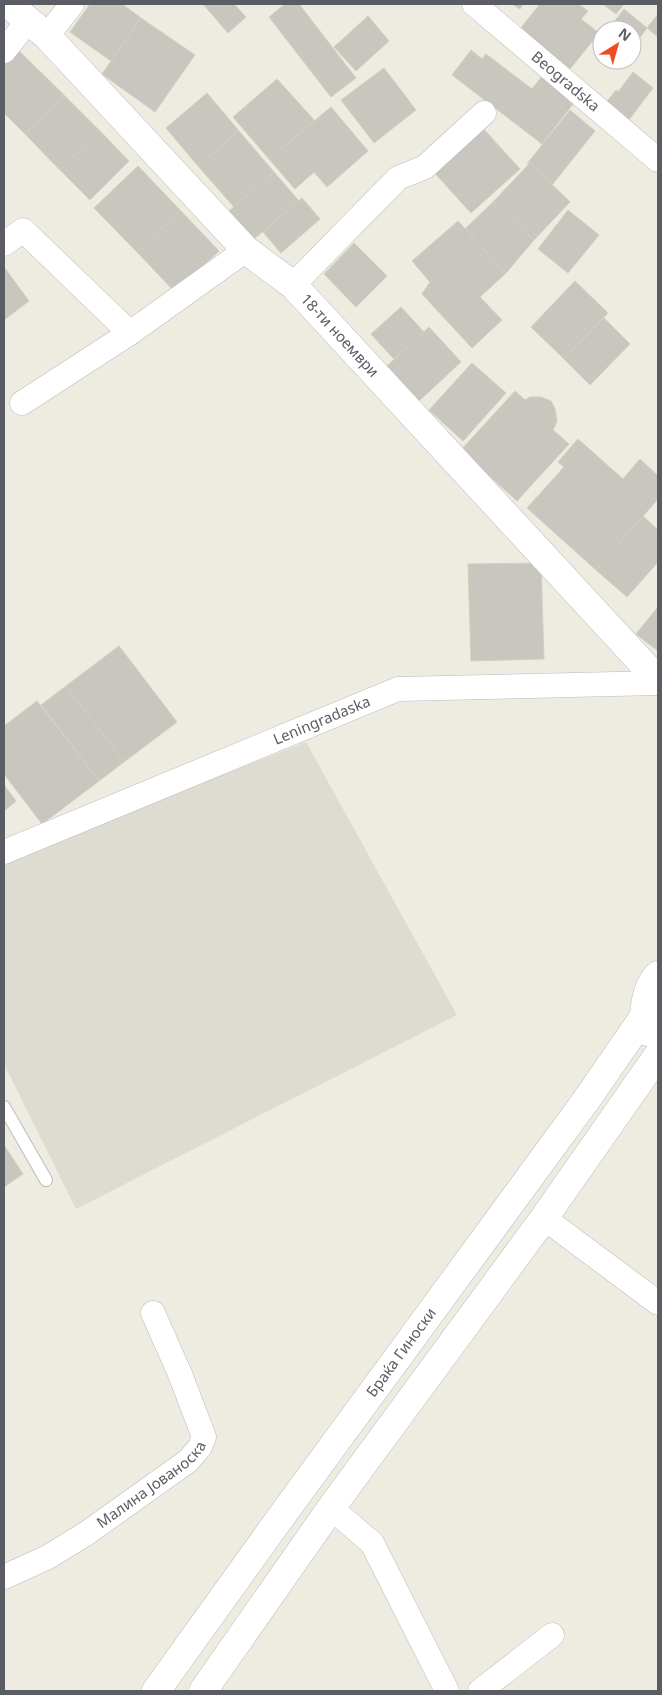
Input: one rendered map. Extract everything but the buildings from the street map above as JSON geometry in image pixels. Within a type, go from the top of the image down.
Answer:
[{"type":"street","points":[[4,51],[28,20],[72,4]]},
{"type":"street","name":"Beogradska","points":[[474,4],[658,160]]},
{"type":"street","name":"18-ти ноември","points":[[28,20],[246,250],[293,285],[658,681]]},
{"type":"street","points":[[293,285],[398,178],[425,167],[484,113]]},
{"type":"street","points":[[4,244],[24,230],[130,333]]},
{"type":"street","points":[[22,403],[130,333],[246,250]]},
{"type":"street","name":"Leningradaska","points":[[4,852],[398,689],[658,681]]},
{"type":"street","name":"Браќа Гиноски","points":[[658,975],[647,995],[645,1014],[647,1028],[652,1041],[658,1049]]},
{"type":"street","name":"Браќа Гиноски","points":[[156,1691],[587,1099],[645,1014]]},
{"type":"street","points":[[203,1691],[331,1508],[544,1218],[658,1055]]},
{"type":"street","points":[[544,1218],[658,1303]]},
{"type":"street","name":"Малина Јованоска","points":[[4,1577],[48,1557],[87,1532],[188,1461],[200,1447],[204,1437],[180,1374],[153,1313]]},
{"type":"street","points":[[331,1508],[372,1543],[447,1691]]},
{"type":"street","points":[[480,1691],[552,1635]]},
{"type":"lane","points":[[4,1107],[46,1180]]},
{"type":"shaded area","points":[[306,742],[457,1015],[76,1209],[4,1064],[4,861]]}]
